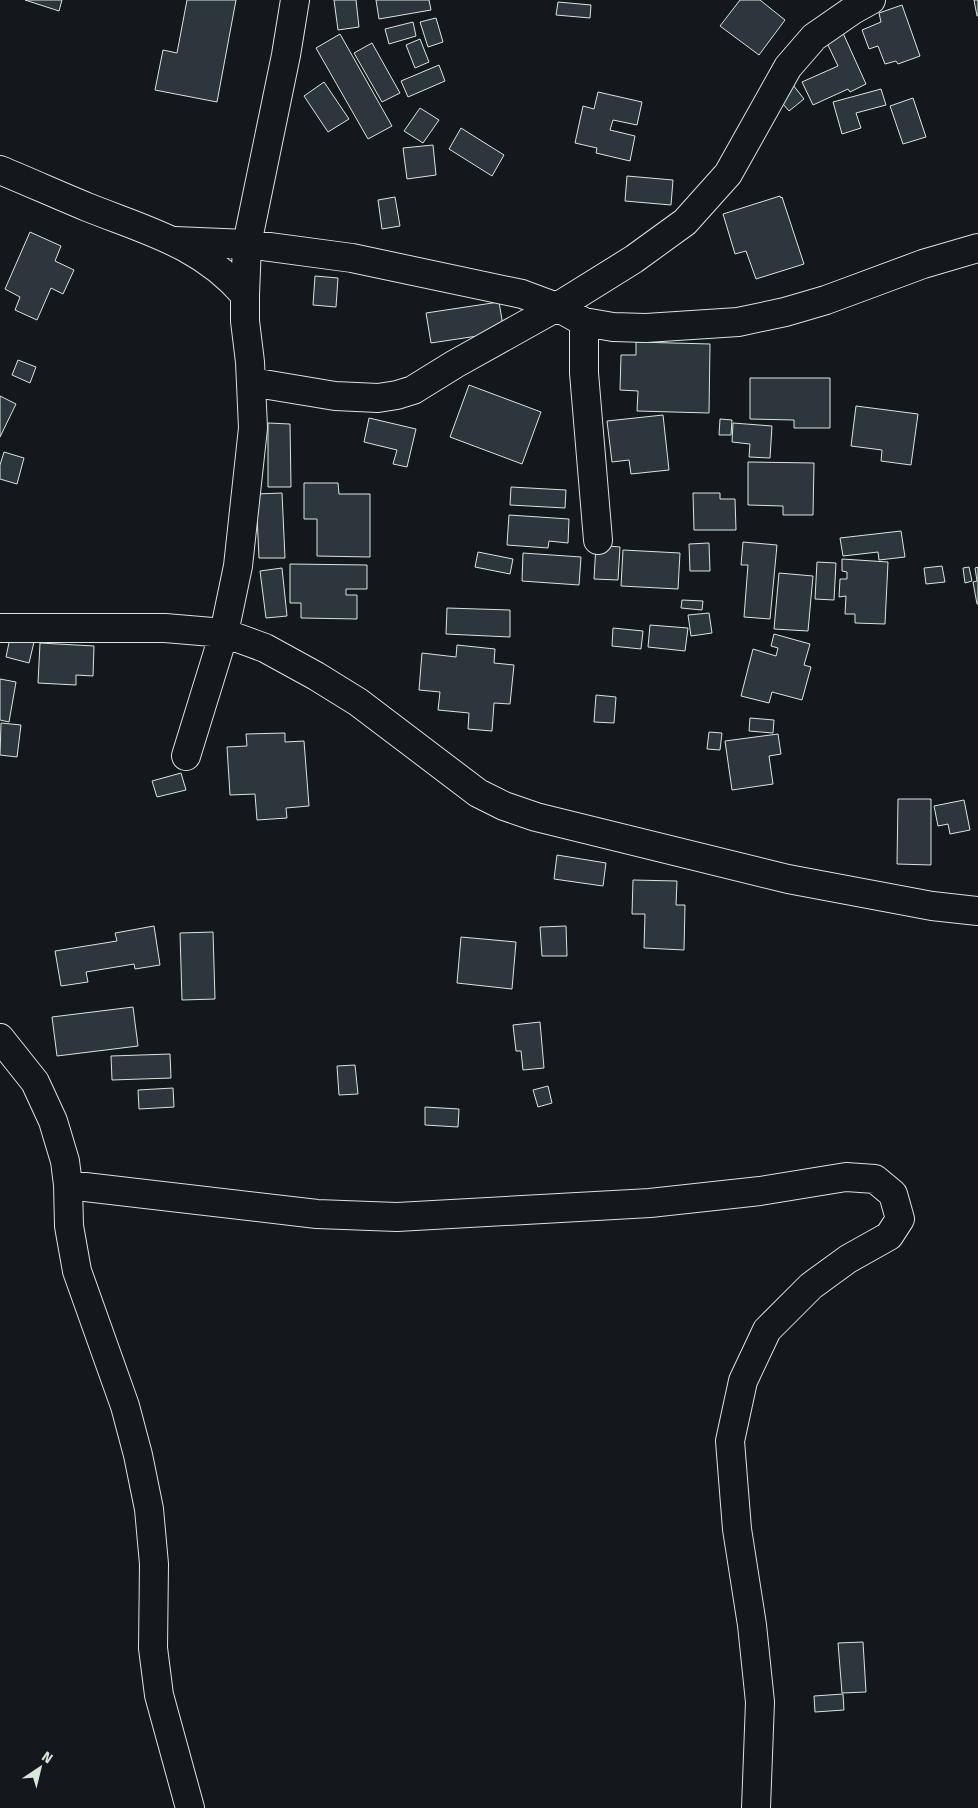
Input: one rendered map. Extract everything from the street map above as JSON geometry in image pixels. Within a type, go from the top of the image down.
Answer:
[{"type":"street","points":[[186,756],[224,633],[238,566],[253,428],[245,321],[247,244],[296,0]]},
{"type":"street","points":[[251,382],[335,396],[378,398],[397,395],[413,390],[455,364],[557,308],[634,259],[685,222],[728,174],[788,67],[814,38],[853,10],[871,0]]},
{"type":"street","points":[[0,170],[175,241],[217,267],[245,295]]},
{"type":"street","points":[[175,241],[247,244],[362,260],[522,294],[557,308],[584,322],[613,327],[646,328],[738,322],[785,312],[810,305],[923,264],[978,248]]},
{"type":"street","points":[[584,322],[584,373],[598,540]]},
{"type":"street","points":[[0,628],[165,628],[224,633],[265,648],[316,676],[358,702],[478,793],[504,806],[536,817],[788,879],[932,906],[978,911]]},
{"type":"street","points":[[0,1038],[35,1082],[53,1121],[65,1161],[68,1185],[69,1226],[77,1271],[125,1406],[138,1455],[149,1509],[154,1564],[153,1648],[159,1695],[190,1808]]},
{"type":"street","points":[[68,1185],[317,1214],[397,1218],[650,1203],[760,1191],[846,1177],[875,1179],[893,1194],[900,1219],[889,1236],[848,1259],[811,1286],[767,1330],[743,1381],[730,1441],[737,1529],[752,1625],[760,1702],[756,1808]]},
{"type":"building","points":[[25,0],[62,0],[59,11]]},
{"type":"building","points":[[187,0],[236,0],[217,102],[155,90],[163,50],[177,53]]},
{"type":"building","points":[[334,0],[356,0],[359,27],[338,30]]},
{"type":"building","points":[[376,0],[429,0],[431,10],[379,19]]},
{"type":"building","points":[[740,0],[760,0],[785,20],[759,55],[720,26]]},
{"type":"building","points":[[974,0],[978,0],[978,16],[977,16]]},
{"type":"building","points":[[558,2],[591,5],[590,18],[556,15]]},
{"type":"building","points":[[902,5],[920,56],[898,64],[896,61],[885,64],[878,46],[869,49],[862,30],[881,22],[879,13]]},
{"type":"building","points":[[436,18],[443,42],[428,47],[420,22]]},
{"type":"building","points":[[413,22],[416,36],[389,44],[385,29]]},
{"type":"building","points":[[843,33],[866,84],[850,92],[848,89],[813,105],[802,82],[838,66],[826,41]]},
{"type":"building","points":[[340,34],[392,126],[368,139],[316,48]]},
{"type":"building","points":[[420,39],[429,62],[415,68],[406,45]]},
{"type":"building","points":[[372,43],[400,93],[382,102],[354,53]]},
{"type":"building","points":[[439,65],[445,81],[408,97],[401,81]]},
{"type":"building","points":[[324,82],[349,119],[328,132],[304,96]]},
{"type":"building","points":[[793,85],[804,99],[789,111],[777,97]]},
{"type":"building","points":[[881,89],[886,105],[856,113],[861,128],[842,134],[833,102]]},
{"type":"building","points":[[598,92],[642,102],[637,125],[613,120],[610,130],[635,136],[630,161],[596,153],[597,148],[575,143],[583,106],[594,109]]},
{"type":"building","points":[[913,98],[926,137],[903,144],[890,106]]},
{"type":"building","points":[[420,108],[439,120],[423,143],[404,131]]},
{"type":"building","points":[[461,128],[504,155],[492,176],[449,149]]},
{"type":"building","points":[[433,145],[436,175],[407,179],[403,148]]},
{"type":"building","points":[[627,176],[673,180],[671,205],[625,201]]},
{"type":"building","points":[[780,196],[782,197],[804,264],[756,279],[746,251],[735,254],[723,214]]},
{"type":"building","points":[[395,197],[400,226],[382,229],[378,200]]},
{"type":"building","points":[[30,232],[61,246],[55,261],[74,270],[63,294],[51,288],[37,320],[15,310],[20,297],[5,289]]},
{"type":"building","points":[[315,276],[338,278],[336,307],[313,305]]},
{"type":"building","points":[[499,302],[504,332],[431,343],[426,313]]},
{"type":"building","points":[[636,342],[710,344],[709,413],[637,411],[638,391],[620,390],[621,355],[636,355]]},
{"type":"building","points":[[18,360],[36,367],[30,383],[12,375]]},
{"type":"building","points":[[750,378],[830,378],[830,428],[794,428],[794,420],[750,419]]},
{"type":"building","points":[[469,385],[541,412],[522,464],[450,437]]},
{"type":"building","points":[[0,396],[16,404],[0,437]]},
{"type":"building","points":[[856,406],[918,414],[911,465],[881,461],[882,450],[851,446]]},
{"type":"building","points":[[663,415],[669,470],[631,474],[629,460],[612,462],[607,421]]},
{"type":"building","points":[[369,418],[416,429],[407,467],[393,464],[397,450],[364,442]]},
{"type":"building","points":[[720,419],[732,420],[731,435],[719,435]]},
{"type":"building","points":[[268,423],[290,424],[291,487],[268,487]]},
{"type":"building","points":[[733,423],[772,426],[770,458],[749,457],[750,444],[732,442]]},
{"type":"building","points":[[4,452],[24,458],[17,484],[0,479],[0,465]]},
{"type":"building","points":[[748,462],[814,463],[813,515],[783,515],[783,506],[748,505]]},
{"type":"building","points":[[304,483],[338,483],[339,494],[370,494],[370,557],[317,556],[317,519],[304,519]]},
{"type":"building","points":[[511,487],[566,490],[565,508],[510,505]]},
{"type":"building","points":[[282,493],[285,558],[259,558],[256,494]]},
{"type":"building","points":[[693,493],[720,493],[720,499],[735,499],[736,530],[694,530]]},
{"type":"building","points":[[509,515],[569,519],[568,543],[549,541],[548,548],[507,545]]},
{"type":"building","points":[[901,531],[905,557],[879,560],[878,552],[843,556],[840,538]]},
{"type":"building","points":[[743,542],[777,545],[770,619],[744,617],[748,565],[741,565]]},
{"type":"building","points":[[709,543],[710,571],[690,571],[689,544]]},
{"type":"building","points":[[596,545],[620,547],[618,580],[594,579]]},
{"type":"building","points":[[623,550],[680,553],[678,589],[621,586]]},
{"type":"building","points":[[478,552],[513,559],[510,574],[475,567]]},
{"type":"building","points":[[523,553],[581,557],[579,585],[522,581]]},
{"type":"building","points":[[842,559],[888,562],[885,624],[855,623],[855,614],[845,614],[846,596],[839,597],[840,579],[847,579],[847,572],[842,571]]},
{"type":"building","points":[[817,562],[836,563],[834,600],[815,599]]},
{"type":"building","points":[[290,564],[367,565],[367,589],[346,589],[346,595],[357,595],[357,619],[301,618],[301,603],[290,603]]},
{"type":"building","points":[[942,566],[945,582],[926,584],[924,568]]},
{"type":"building","points":[[969,567],[972,581],[965,583],[963,568]]},
{"type":"building","points":[[978,567],[977,604],[973,582],[977,581],[975,568]]},
{"type":"building","points":[[282,568],[287,616],[266,618],[260,571]]},
{"type":"building","points":[[779,573],[813,576],[808,631],[774,629]]},
{"type":"building","points":[[682,600],[703,601],[702,610],[681,608]]},
{"type":"building","points":[[447,608],[510,610],[510,637],[446,634]]},
{"type":"building","points":[[709,613],[712,633],[691,636],[688,615]]},
{"type":"building","points":[[650,625],[688,628],[685,651],[648,647]]},
{"type":"building","points":[[613,628],[643,631],[641,649],[612,646]]},
{"type":"building","points":[[11,633],[35,638],[29,663],[6,657]]},
{"type":"building","points":[[774,634],[810,644],[804,665],[811,667],[802,700],[772,692],[769,703],[741,696],[753,649],[776,656],[778,648],[771,646]]},
{"type":"building","points":[[40,643],[94,646],[93,676],[76,675],[76,685],[38,683]]},
{"type":"building","points":[[457,645],[495,649],[494,663],[514,665],[510,704],[494,703],[492,731],[468,729],[469,713],[438,710],[440,692],[419,690],[422,653],[456,657]]},
{"type":"building","points":[[0,679],[16,682],[9,722],[0,720]]},
{"type":"building","points":[[596,695],[616,697],[614,723],[594,722]]},
{"type":"building","points":[[750,718],[774,720],[773,733],[749,731]]},
{"type":"building","points":[[1,723],[21,725],[17,757],[0,755]]},
{"type":"building","points":[[709,732],[722,733],[720,750],[707,749]]},
{"type":"building","points":[[285,733],[285,742],[304,741],[309,806],[286,808],[287,818],[257,820],[255,794],[230,795],[227,747],[247,746],[246,734]]},
{"type":"building","points":[[778,734],[781,754],[769,756],[773,784],[732,790],[725,741]]},
{"type":"building","points":[[181,773],[186,790],[157,797],[152,781]]},
{"type":"building","points":[[898,799],[931,799],[931,865],[897,864]]},
{"type":"building","points":[[964,800],[970,830],[950,834],[948,824],[938,826],[934,806]]},
{"type":"building","points":[[557,855],[606,863],[603,886],[554,879]]},
{"type":"building","points":[[633,880],[677,881],[676,905],[685,905],[684,950],[644,948],[645,914],[632,914]]},
{"type":"building","points":[[154,926],[160,965],[135,969],[134,964],[86,972],[88,982],[61,986],[55,951],[117,941],[115,933]]},
{"type":"building","points":[[566,926],[567,956],[542,956],[540,927]]},
{"type":"building","points":[[213,932],[215,999],[182,1000],[180,933]]},
{"type":"building","points":[[461,937],[516,942],[512,989],[457,983]]},
{"type":"building","points":[[133,1007],[138,1046],[57,1056],[52,1017]]},
{"type":"building","points":[[540,1022],[544,1068],[523,1070],[521,1051],[516,1051],[513,1025]]},
{"type":"building","points":[[170,1054],[171,1078],[112,1080],[111,1056]]},
{"type":"building","points":[[355,1065],[358,1094],[339,1095],[337,1066]]},
{"type":"building","points":[[548,1086],[552,1103],[538,1107],[533,1090]]},
{"type":"building","points":[[173,1088],[174,1107],[139,1109],[138,1090]]},
{"type":"building","points":[[425,1107],[459,1109],[458,1127],[425,1125]]},
{"type":"building","points":[[863,1642],[866,1692],[842,1693],[838,1643]]},
{"type":"building","points":[[843,1694],[844,1710],[815,1712],[814,1696]]}]
